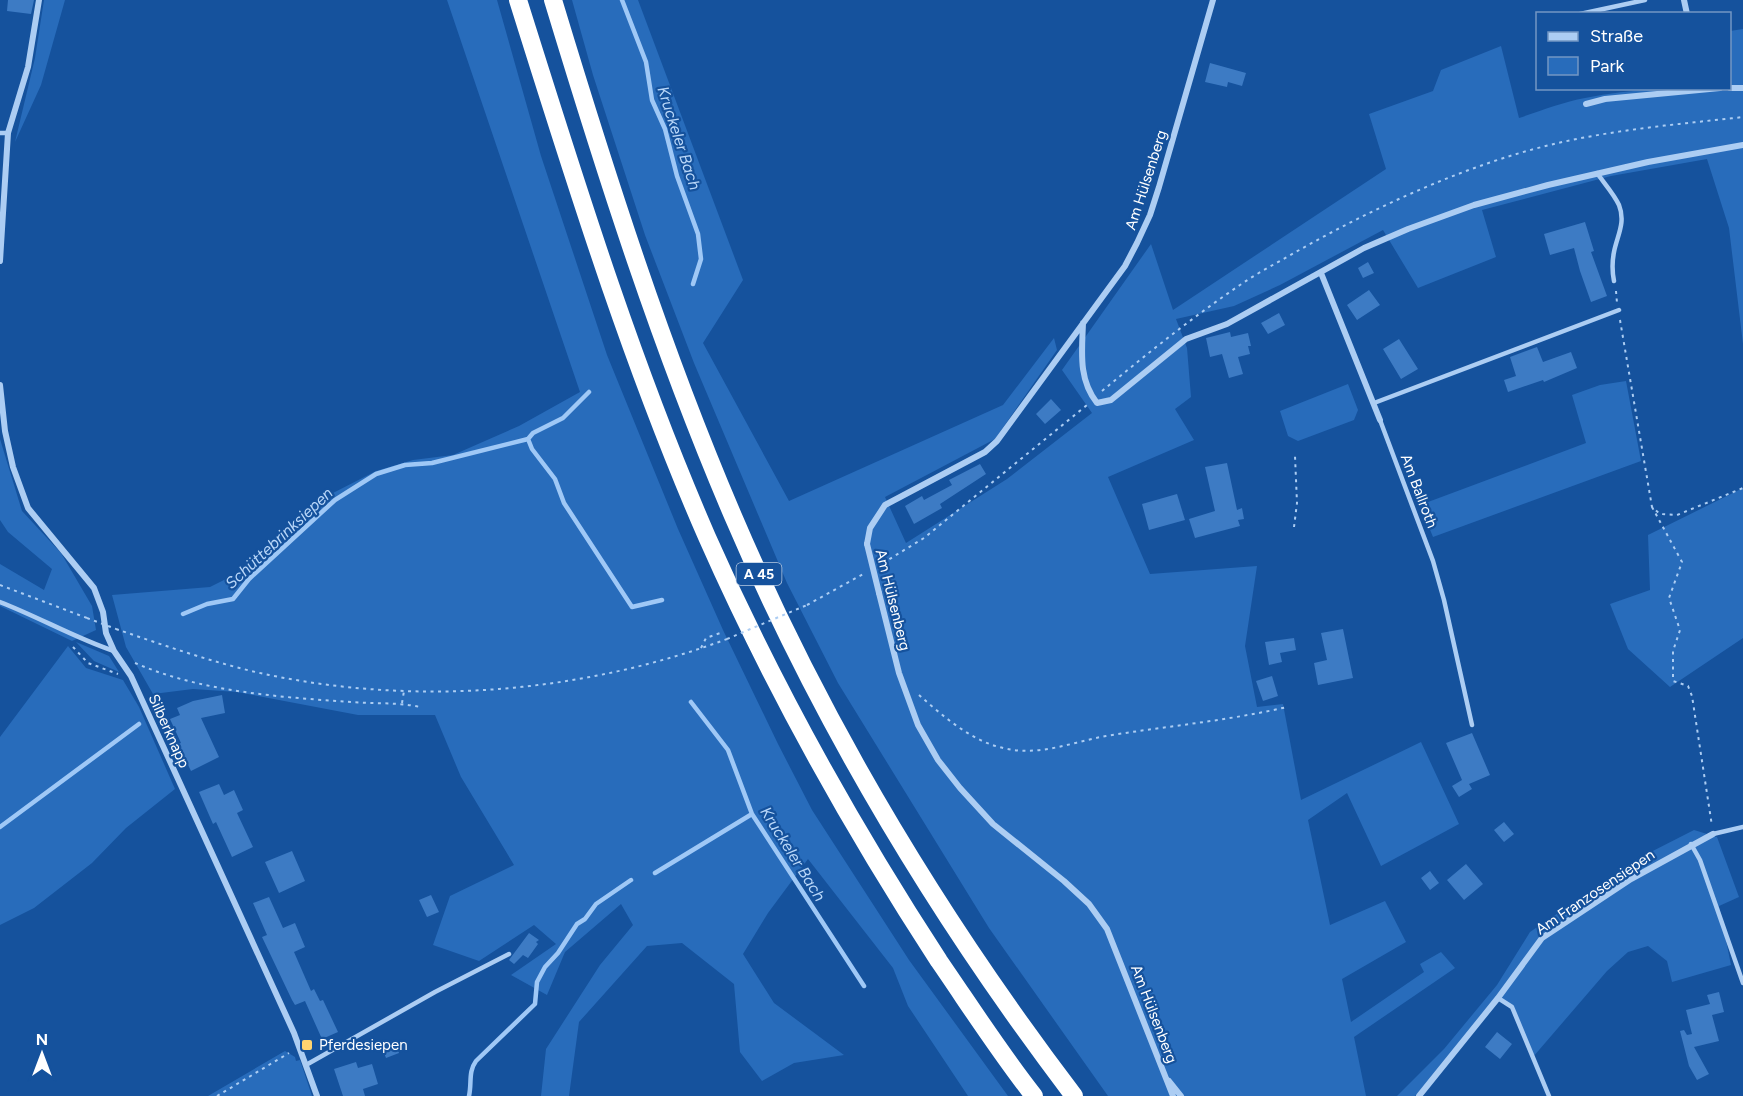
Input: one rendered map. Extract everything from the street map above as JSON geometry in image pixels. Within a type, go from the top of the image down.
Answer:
[{"type":"highway","name":"A 45","points":[[518,0],[569,163],[638,364],[707,536],[746,621],[808,742],[886,877],[972,1009],[1034,1096]]},
{"type":"highway","name":"A 45","points":[[553,0],[597,147],[666,348],[733,518],[772,601],[841,736],[902,844],[984,972],[1074,1096]]},
{"type":"street","points":[[0,261],[8,133],[28,67],[39,0]]},
{"type":"street","name":"Am Hülsenberg","points":[[1173,1096],[1107,929],[1089,904],[993,824],[938,760],[918,725],[899,673],[867,544],[870,528],[885,505],[985,452],[998,441],[1125,266],[1150,214],[1213,0]]},
{"type":"street","points":[[1586,105],[1605,99],[1691,90]]},
{"type":"street","points":[[1083,323],[1084,382],[1097,403],[1111,400],[1186,339],[1227,324],[1364,248],[1408,229],[1474,206],[1597,173],[1743,145]]},
{"type":"street","name":"Am Ballroth","points":[[1320,273],[1380,420]]},
{"type":"street","name":"Silberknapp","points":[[0,384],[5,432],[13,467],[28,508],[94,588],[103,612],[106,633],[114,651],[131,676],[300,1047],[317,1096]]},
{"type":"street","name":"Am Franzosensiepen","points":[[1419,1096],[1498,998],[1542,938],[1631,879],[1713,834]]},
{"type":"street","points":[[1165,1076],[1181,1096]]},
{"type":"lane","points":[[1589,12],[1646,0]]},
{"type":"lane","points":[[0,133],[8,133]]},
{"type":"lane","points":[[1597,173],[1619,206],[1622,218],[1621,232],[1614,250],[1612,270],[1614,281]]},
{"type":"lane","points":[[1374,402],[1619,310]]},
{"type":"lane","name":"Am Ballroth","points":[[1380,420],[1444,600],[1472,725]]},
{"type":"lane","points":[[0,602],[88,643],[114,651]]},
{"type":"lane","points":[[1713,834],[1743,827]]},
{"type":"lane","points":[[1692,844],[1700,860],[1743,984]]},
{"type":"lane","points":[[306,1065],[509,954]]},
{"type":"lane","points":[[1498,998],[1512,1007],[1549,1096]]},
{"type":"path","points":[[0,585],[116,629],[210,659],[269,675],[329,684],[437,692],[559,682],[609,674],[727,639],[807,605],[924,538],[1161,342],[1244,282],[1326,234],[1399,198],[1478,168],[1556,144],[1629,129],[1743,117]]},
{"type":"path","points":[[1614,281],[1653,507],[1682,562],[1669,598],[1680,630],[1673,651],[1673,681],[1688,686],[1692,696],[1713,834]]},
{"type":"path","points":[[1293,527],[1297,503],[1295,456]]},
{"type":"path","points":[[1653,507],[1660,514],[1677,515],[1743,488]]},
{"type":"path","points":[[701,648],[706,638],[723,632]]},
{"type":"path","points":[[73,647],[88,663],[111,672],[131,676]]},
{"type":"path","points":[[114,651],[136,664],[195,683],[234,690],[340,701],[402,703],[420,707]]},
{"type":"path","points":[[899,673],[920,696],[974,737],[1002,748],[1029,752],[1103,736],[1215,721],[1287,707]]},
{"type":"path","points":[[402,703],[404,691]]},
{"type":"path","points":[[217,1096],[300,1047]]},
{"type":"green space","points":[[44,0],[65,0],[41,85],[15,142],[35,58]]},
{"type":"green space","points":[[447,0],[497,0],[541,156],[607,355],[678,529],[723,630],[812,810],[909,960],[1008,1096],[968,1096],[908,1006],[893,968],[808,859],[768,913],[743,954],[774,1003],[844,1055],[794,1063],[762,1081],[740,1052],[734,984],[682,943],[647,946],[579,1022],[569,1096],[541,1096],[546,1049],[600,965],[633,925],[621,904],[565,952],[547,995],[511,975],[556,944],[534,925],[479,961],[433,945],[450,896],[514,865],[461,777],[435,715],[358,715],[237,692],[193,689],[153,694],[126,647],[112,595],[210,587],[262,561],[333,493],[376,471],[413,460],[453,455],[519,426],[580,392]]},
{"type":"green space","points":[[572,0],[638,0],[743,280],[703,343],[789,501],[1003,405],[1054,338],[1057,350],[995,439],[885,497],[906,543],[1007,479],[1092,413],[1062,370],[1151,244],[1173,310],[1386,169],[1369,114],[1433,91],[1441,70],[1501,46],[1519,118],[1568,102],[1621,92],[1731,90],[1731,31],[1743,29],[1743,344],[1729,228],[1707,159],[1611,176],[1482,210],[1496,257],[1418,288],[1383,230],[1280,285],[1234,306],[1176,319],[1187,348],[1191,397],[1175,409],[1194,440],[1108,477],[1150,574],[1257,566],[1245,646],[1257,707],[1283,704],[1301,800],[1421,742],[1459,824],[1381,866],[1347,793],[1308,820],[1330,925],[1385,901],[1406,942],[1342,979],[1351,1022],[1424,972],[1420,964],[1441,952],[1455,968],[1354,1037],[1366,1096],[1108,1096],[989,928],[838,683],[787,583],[694,363],[645,235],[593,75]]},
{"type":"green space","points":[[1626,381],[1641,461],[1433,537],[1420,505],[1586,443],[1572,395],[1600,385]]},
{"type":"green space","points":[[1348,384],[1358,410],[1354,420],[1298,441],[1288,436],[1280,411]]},
{"type":"green space","points":[[0,439],[22,511],[61,553],[92,606],[96,630],[72,641],[0,606],[0,564],[44,590],[52,569],[8,532],[0,520]]},
{"type":"green space","points":[[1743,488],[1743,638],[1670,687],[1628,649],[1610,604],[1650,590],[1648,535]]},
{"type":"green space","points":[[76,642],[109,656],[119,672],[94,661]]},
{"type":"green space","points":[[68,646],[86,668],[123,680],[139,707],[175,789],[126,828],[92,863],[34,908],[0,925],[0,737]]},
{"type":"green space","points":[[1694,830],[1717,837],[1739,897],[1719,906],[1731,965],[1672,982],[1667,961],[1648,946],[1628,952],[1607,971],[1533,1057],[1512,1008],[1498,999],[1415,1096],[1397,1096],[1444,1049],[1497,985],[1530,932],[1641,857]]},
{"type":"green space","points":[[285,1051],[295,1057],[296,1061],[300,1060],[312,1096],[208,1096]]},
{"type":"building","points":[[8,0],[34,0],[31,14],[7,11]]},
{"type":"building","points":[[1210,63],[1246,73],[1242,86],[1228,82],[1227,87],[1205,82]]},
{"type":"building","points":[[1585,222],[1594,251],[1591,252],[1607,296],[1591,302],[1574,248],[1550,255],[1544,234]]},
{"type":"building","points":[[1368,262],[1374,273],[1363,278],[1358,268]]},
{"type":"building","points":[[1369,290],[1380,305],[1357,320],[1347,305]]},
{"type":"building","points":[[1279,313],[1285,325],[1268,334],[1261,323]]},
{"type":"building","points":[[1230,332],[1231,337],[1248,333],[1251,346],[1248,346],[1250,354],[1238,357],[1243,374],[1229,378],[1222,354],[1210,357],[1206,338]]},
{"type":"building","points":[[1399,339],[1418,369],[1401,379],[1383,349]]},
{"type":"building","points":[[1537,347],[1543,362],[1571,352],[1577,368],[1544,382],[1543,380],[1508,392],[1504,380],[1516,376],[1510,357]]},
{"type":"building","points":[[1051,399],[1061,410],[1045,424],[1036,414]]},
{"type":"building","points":[[1227,463],[1237,510],[1242,508],[1244,519],[1238,520],[1240,526],[1195,538],[1189,519],[1215,511],[1205,467]]},
{"type":"building","points":[[980,464],[986,474],[940,504],[942,508],[914,524],[905,506],[922,496],[924,500],[952,485],[949,480]]},
{"type":"building","points":[[1177,494],[1185,520],[1149,530],[1142,504]]},
{"type":"building","points":[[1343,629],[1353,678],[1318,685],[1314,663],[1327,660],[1321,633]]},
{"type":"building","points":[[1294,638],[1296,650],[1280,653],[1282,662],[1269,665],[1265,642]]},
{"type":"building","points":[[1272,676],[1278,696],[1263,701],[1256,681]]},
{"type":"building","points":[[222,695],[225,713],[201,718],[219,757],[191,771],[178,744],[181,743],[170,719],[180,715],[177,708],[193,701]]},
{"type":"building","points":[[1472,733],[1490,775],[1469,784],[1472,789],[1459,797],[1452,786],[1462,780],[1446,743]]},
{"type":"building","points":[[219,784],[224,795],[234,790],[243,810],[237,813],[253,847],[232,857],[216,822],[213,824],[199,792]]},
{"type":"building","points":[[1504,822],[1514,834],[1504,842],[1494,830]]},
{"type":"building","points":[[292,851],[305,881],[279,893],[265,862]]},
{"type":"building","points":[[1466,864],[1483,884],[1464,900],[1447,880]]},
{"type":"building","points":[[1430,871],[1439,883],[1430,890],[1421,878]]},
{"type":"building","points":[[431,895],[439,912],[427,917],[419,900]]},
{"type":"building","points":[[269,897],[283,928],[295,923],[305,947],[294,952],[311,991],[314,989],[320,1001],[323,1000],[338,1032],[322,1039],[305,1001],[295,1005],[292,1000],[262,937],[267,935],[253,903]]},
{"type":"building","points":[[529,933],[539,940],[536,942],[538,944],[528,958],[523,955],[514,964],[509,960]]},
{"type":"building","points":[[1719,992],[1724,1012],[1712,1015],[1719,1041],[1694,1047],[1709,1074],[1697,1080],[1689,1066],[1680,1031],[1684,1030],[1687,1035],[1692,1034],[1686,1010],[1710,1004],[1707,995]]},
{"type":"building","points":[[1497,1032],[1512,1044],[1500,1059],[1485,1047]]},
{"type":"building","points":[[395,1040],[399,1053],[386,1058],[381,1045]]},
{"type":"building","points":[[356,1062],[358,1068],[372,1064],[378,1084],[363,1089],[365,1096],[343,1096],[334,1069]]},
{"type":"waterway","name":"Kruckeler Bach","points":[[622,0],[646,62],[652,100],[665,129],[677,176],[698,234],[701,259],[693,284]]},
{"type":"waterway","name":"Kruckeler Bach","points":[[589,392],[563,418],[533,433],[528,439],[532,449],[555,479],[564,503],[632,607],[662,600]]},
{"type":"waterway","name":"Schüttebrinksiepen","points":[[183,614],[207,604],[233,599],[249,579],[335,500],[376,474],[405,465],[432,463],[528,439]]},
{"type":"waterway","name":"Kruckeler Bach","points":[[691,702],[728,750],[752,814],[864,986]]},
{"type":"waterway","name":"Schüttebrinksiepen","points":[[0,827],[139,724]]},
{"type":"waterway","points":[[655,873],[752,814]]},
{"type":"waterway","points":[[469,1096],[471,1073],[476,1061],[535,1004],[537,982],[545,967],[558,953],[577,924],[585,919],[596,904],[631,880]]},
{"type":"place","name":"Pferdesiepen","points":[[307,1045]]}]
